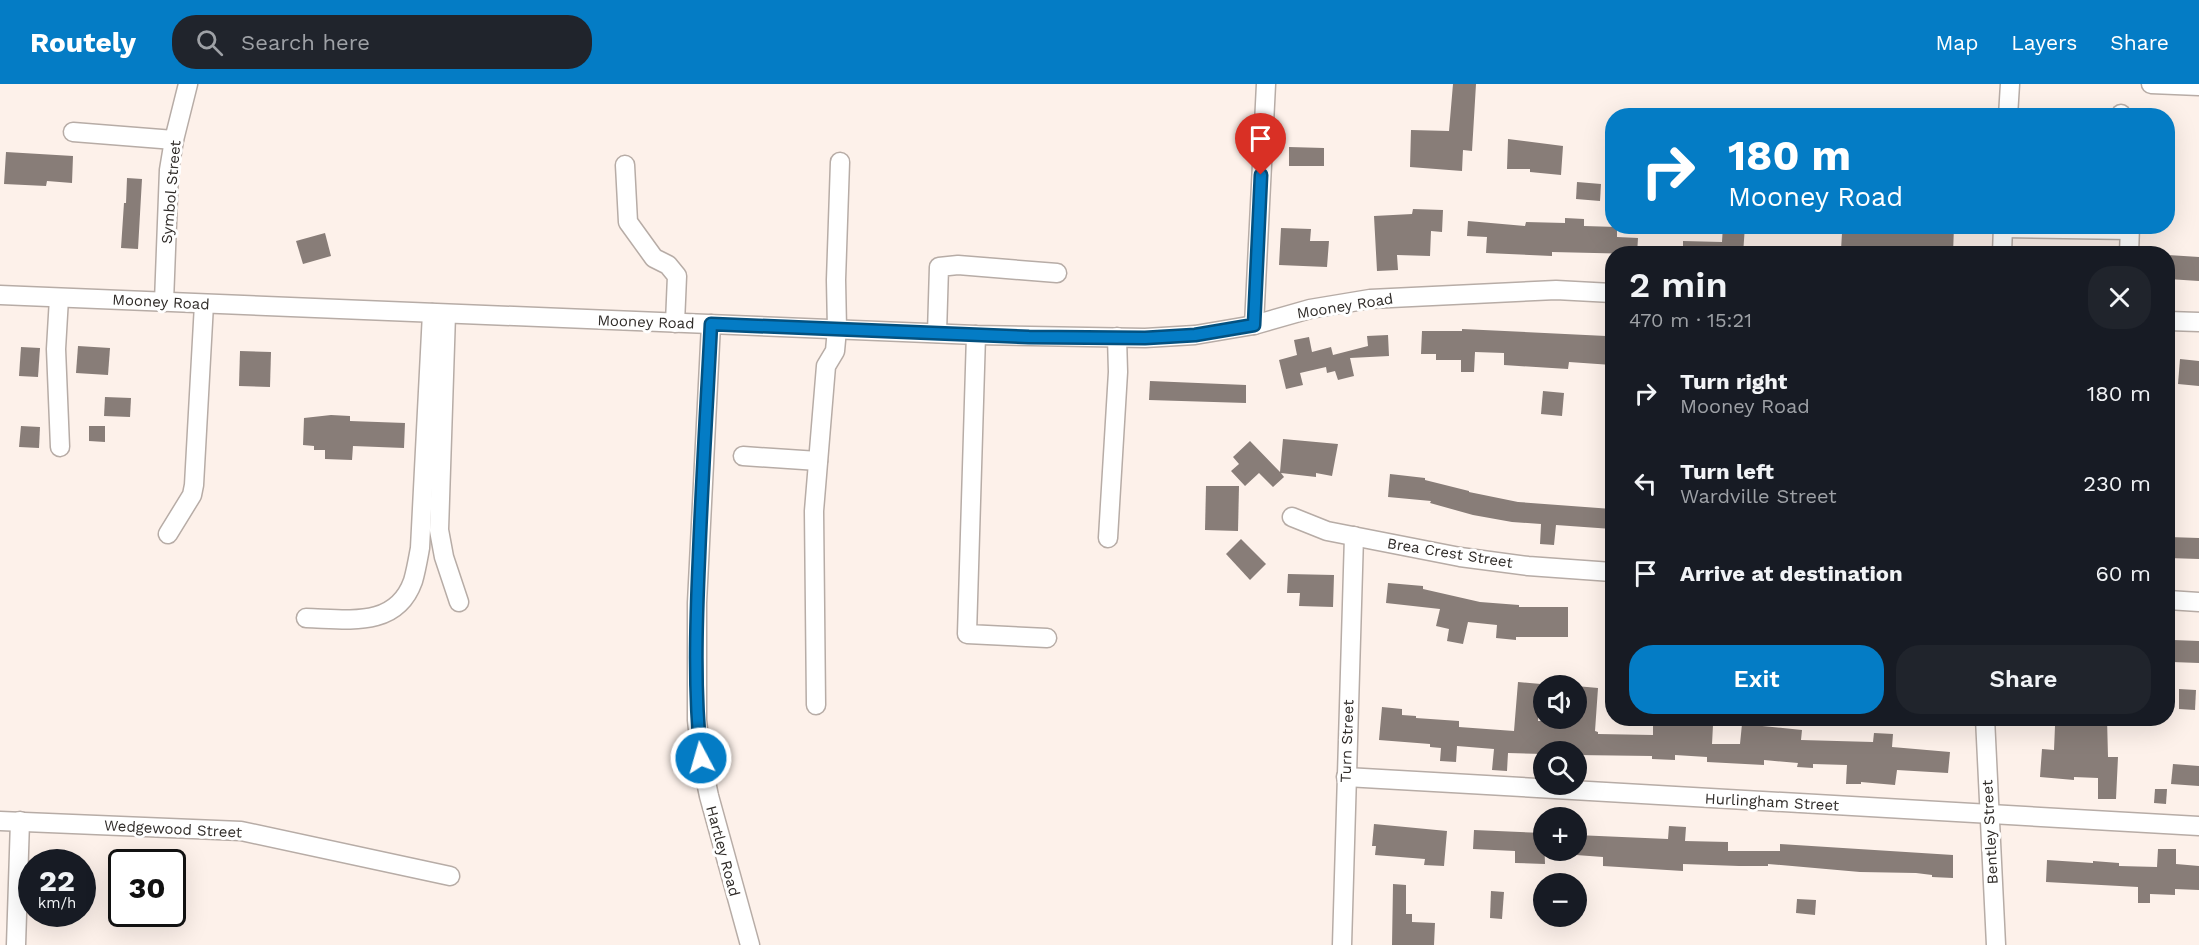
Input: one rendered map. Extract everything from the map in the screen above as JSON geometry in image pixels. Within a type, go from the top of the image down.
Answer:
[{"type":"street","name":"Symbol Street","points":[[164,302],[169,170],[188,84]]},
{"type":"street","points":[[1254,325],[1266,84]]},
{"type":"street","points":[[2008,108],[2010,84]]},
{"type":"street","points":[[2151,84],[2199,86]]},
{"type":"street","points":[[72,132],[174,140]]},
{"type":"street","points":[[816,705],[814,511],[826,366],[835,351],[837,329],[836,280],[840,162]]},
{"type":"street","points":[[625,165],[628,222],[654,258],[668,265],[677,276],[675,323]]},
{"type":"street","points":[[937,333],[939,267],[958,266],[1057,273]]},
{"type":"street","name":"Mooney Road","points":[[0,295],[976,335],[1118,338],[1195,335],[1254,325],[1310,309],[1370,299],[1556,290],[1605,293]]},
{"type":"street","points":[[59,298],[56,349],[60,447]]},
{"type":"street","points":[[168,534],[192,495],[194,485],[204,304]]},
{"type":"street","points":[[439,313],[439,530],[444,557],[459,602]]},
{"type":"street","points":[[306,618],[365,619],[386,614],[401,601],[412,582],[420,548],[439,313]]},
{"type":"street","points":[[2175,321],[2199,322]]},
{"type":"street","name":"Hartley Road","points":[[711,324],[697,603],[697,720],[701,758],[709,796],[750,945]]},
{"type":"street","points":[[976,335],[967,634],[1047,638]]},
{"type":"street","points":[[1108,538],[1118,338]]},
{"type":"street","points":[[743,456],[818,461]]},
{"type":"street","name":"Brea Crest Street","points":[[1292,517],[1327,531],[1460,557],[1528,566],[1605,572]]},
{"type":"street","name":"Turn Street","points":[[1342,945],[1354,536]]},
{"type":"street","points":[[2175,600],[2199,602]]},
{"type":"street","name":"Bentley Street","points":[[1985,726],[1996,945]]},
{"type":"street","name":"Hurlingham Street","points":[[1346,777],[2199,826]]},
{"type":"street","name":"Wedgewood Street","points":[[0,821],[242,831],[450,876]]},
{"type":"street","points":[[16,945],[20,821]]},
{"type":"building","points":[[1453,84],[1476,84],[1472,151],[1463,150],[1462,171],[1410,167],[1411,130],[1449,131]]},
{"type":"building","points":[[1508,139],[1563,146],[1561,175],[1530,172],[1530,169],[1507,169]]},
{"type":"building","points":[[1289,147],[1324,148],[1324,166],[1289,166]]},
{"type":"building","points":[[6,152],[73,156],[72,183],[47,181],[46,186],[4,184]]},
{"type":"building","points":[[127,178],[142,179],[138,249],[121,248]]},
{"type":"building","points":[[1577,182],[1601,184],[1600,201],[1576,199]]},
{"type":"building","points":[[1413,209],[1443,210],[1442,232],[1431,231],[1430,256],[1397,255],[1398,270],[1377,271],[1374,216],[1412,214]]},
{"type":"building","points":[[1565,218],[1584,219],[1584,226],[1605,227],[1605,234],[1638,238],[1638,246],[1605,246],[1605,253],[1552,252],[1552,256],[1486,253],[1487,237],[1467,236],[1468,221],[1525,226],[1526,222],[1565,223]]},
{"type":"building","points":[[1281,228],[1311,229],[1310,241],[1329,241],[1327,267],[1279,265]]},
{"type":"building","points":[[325,233],[331,256],[303,264],[296,241]]},
{"type":"building","points":[[1722,234],[1744,234],[1744,246],[1683,246],[1683,241],[1722,242]]},
{"type":"building","points":[[1842,234],[1954,234],[1953,246],[1841,246]]},
{"type":"building","points":[[2175,255],[2199,257],[2199,281],[2175,279]]},
{"type":"building","points":[[1462,329],[1605,336],[1605,365],[1569,362],[1568,369],[1504,365],[1504,353],[1475,352],[1474,372],[1461,372],[1461,360],[1436,360],[1436,354],[1421,354],[1422,331],[1462,331]]},
{"type":"building","points":[[1388,335],[1389,356],[1350,358],[1354,376],[1338,380],[1335,371],[1327,373],[1326,367],[1300,373],[1303,385],[1286,389],[1279,360],[1297,355],[1294,340],[1309,337],[1312,352],[1331,347],[1333,355],[1368,346],[1367,336]]},
{"type":"building","points":[[78,346],[110,348],[108,375],[76,373]]},
{"type":"building","points":[[21,347],[40,348],[38,377],[19,376]]},
{"type":"building","points":[[240,351],[271,352],[270,387],[239,386]]},
{"type":"building","points":[[2180,359],[2199,361],[2199,386],[2178,384]]},
{"type":"building","points":[[1150,381],[1246,385],[1246,403],[1149,400]]},
{"type":"building","points":[[1543,391],[1564,393],[1562,416],[1541,414]]},
{"type":"building","points":[[105,397],[131,398],[130,417],[104,416]]},
{"type":"building","points":[[331,415],[350,416],[350,421],[405,423],[404,448],[353,446],[352,460],[325,459],[325,450],[314,450],[314,446],[303,445],[304,418]]},
{"type":"building","points":[[21,426],[40,427],[39,448],[19,447]]},
{"type":"building","points":[[89,426],[105,426],[105,442],[89,441]]},
{"type":"building","points":[[1283,439],[1338,444],[1332,476],[1316,473],[1316,477],[1281,473],[1284,477],[1273,487],[1259,473],[1245,486],[1231,471],[1239,464],[1233,457],[1250,441],[1280,472]]},
{"type":"building","points":[[1390,474],[1425,478],[1425,480],[1469,492],[1518,502],[1605,508],[1605,528],[1556,525],[1554,545],[1540,544],[1541,524],[1512,522],[1473,515],[1430,503],[1431,501],[1388,497]]},
{"type":"building","points":[[1206,486],[1239,486],[1238,531],[1205,530]]},
{"type":"building","points":[[2175,537],[2199,538],[2199,559],[2175,558]]},
{"type":"building","points":[[1241,539],[1266,564],[1250,580],[1226,554]]},
{"type":"building","points":[[1288,574],[1334,575],[1333,607],[1299,606],[1300,593],[1287,593]]},
{"type":"building","points":[[1388,583],[1423,586],[1423,589],[1480,602],[1519,605],[1519,607],[1568,607],[1568,637],[1516,637],[1516,640],[1496,638],[1497,625],[1468,622],[1463,644],[1447,641],[1449,629],[1436,626],[1440,609],[1386,603]]},
{"type":"building","points":[[2175,640],[2199,641],[2199,663],[2175,662]]},
{"type":"building","points":[[1518,682],[1533,683],[1533,729],[1587,729],[1587,687],[1598,688],[1595,731],[1598,734],[1653,735],[1653,726],[1713,726],[1712,744],[1740,744],[1742,726],[1762,726],[1802,730],[1801,740],[1873,742],[1874,733],[1893,734],[1892,747],[1950,752],[1948,773],[1897,770],[1895,785],[1861,782],[1861,784],[1846,784],[1847,765],[1813,764],[1813,768],[1797,767],[1798,763],[1764,760],[1764,765],[1707,762],[1707,757],[1675,755],[1675,760],[1652,759],[1652,756],[1587,755],[1587,741],[1533,741],[1533,754],[1508,753],[1507,771],[1492,770],[1494,749],[1457,746],[1456,762],[1440,761],[1441,748],[1430,747],[1430,744],[1379,740],[1382,707],[1402,709],[1402,715],[1416,716],[1416,718],[1459,721],[1459,727],[1514,731]]},
{"type":"building","points":[[2179,689],[2196,690],[2195,710],[2179,709]]},
{"type":"building","points":[[2055,726],[2107,726],[2108,757],[2118,757],[2116,799],[2098,799],[2098,778],[2074,777],[2074,780],[2040,777],[2042,749],[2054,750]]},
{"type":"building","points":[[2173,764],[2199,766],[2199,786],[2171,784]]},
{"type":"building","points":[[2155,789],[2167,789],[2166,804],[2154,803]]},
{"type":"building","points":[[1374,824],[1447,831],[1444,866],[1424,865],[1425,859],[1375,855],[1376,846],[1372,846]]},
{"type":"building","points":[[1669,826],[1686,827],[1685,841],[1728,842],[1728,851],[1780,851],[1780,844],[1953,855],[1953,878],[1932,877],[1932,875],[1916,873],[1860,872],[1768,864],[1768,866],[1739,866],[1683,864],[1683,871],[1603,866],[1603,857],[1587,856],[1587,835],[1668,839]]},
{"type":"building","points":[[1474,830],[1533,833],[1533,861],[1545,861],[1545,864],[1515,863],[1515,851],[1473,849]]},
{"type":"building","points":[[2158,849],[2176,849],[2176,864],[2199,866],[2199,890],[2175,889],[2175,895],[2150,894],[2150,903],[2138,903],[2138,887],[2046,882],[2047,860],[2093,863],[2093,861],[2119,863],[2119,866],[2157,867]]},
{"type":"building","points":[[1393,884],[1406,885],[1406,914],[1412,914],[1412,922],[1435,923],[1434,945],[1392,945]]},
{"type":"building","points":[[1491,891],[1504,892],[1502,919],[1490,918]]},
{"type":"building","points":[[1797,899],[1816,900],[1815,915],[1796,913]]},
{"type":"route","points":[[701,758],[697,720],[697,603],[711,324],[1029,337],[1145,338],[1195,335],[1254,325],[1261,175]]}]
